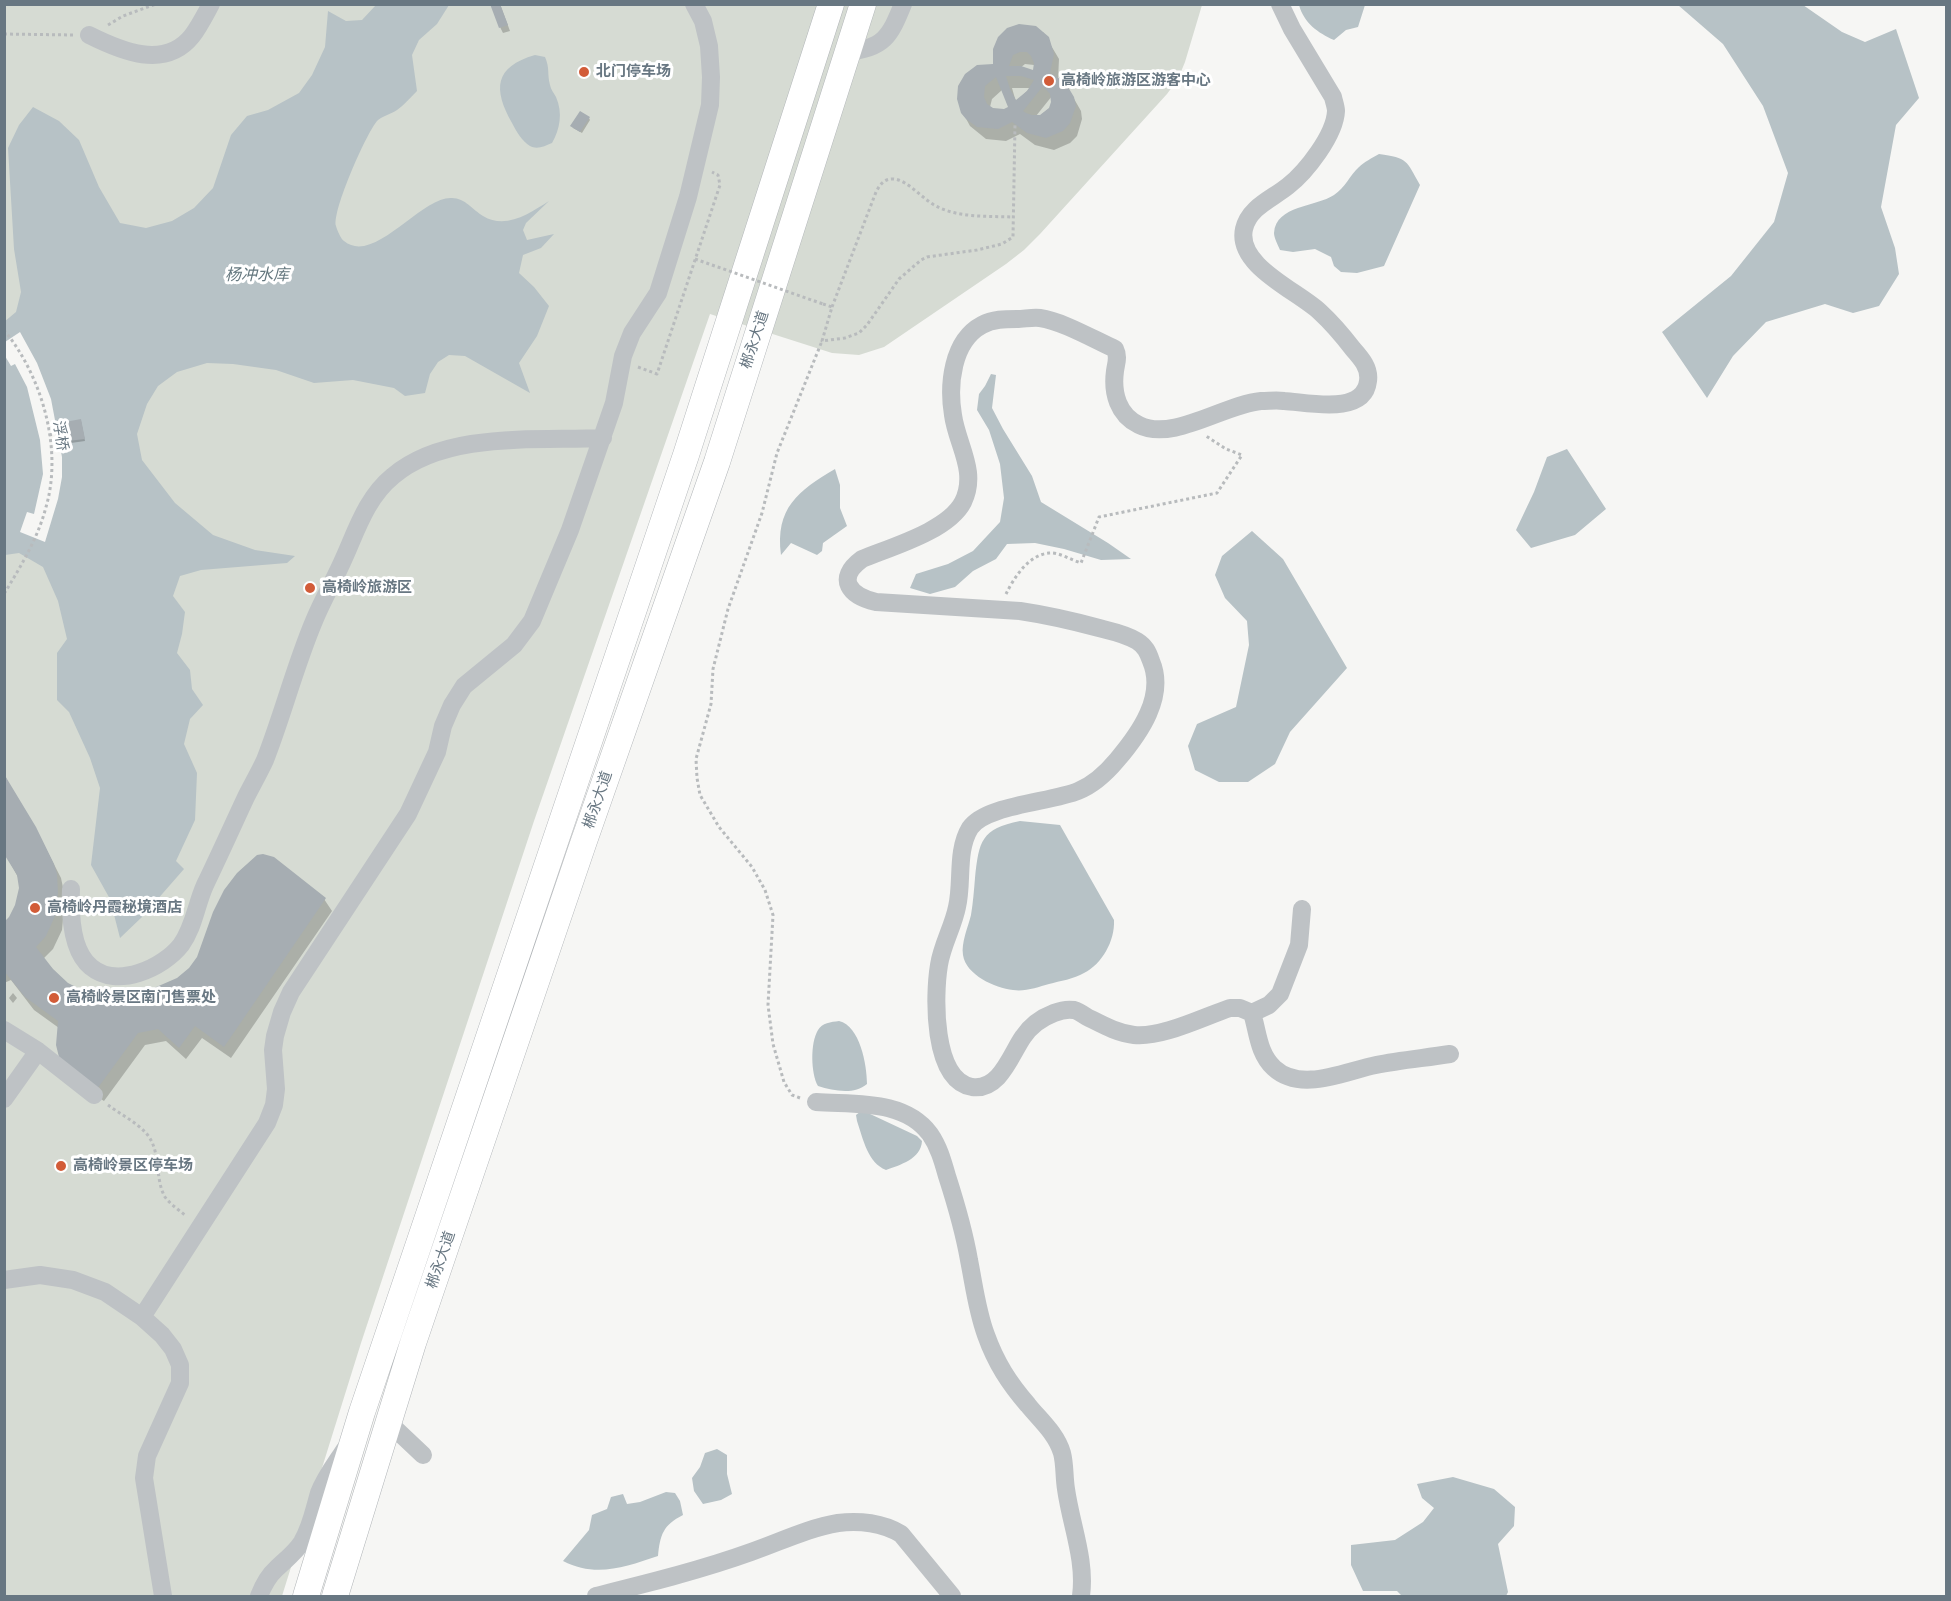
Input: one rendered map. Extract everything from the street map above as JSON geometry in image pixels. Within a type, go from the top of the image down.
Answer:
[{"type":"highway","name":"郴永大道","points":[[306,1596],[359,1422],[686,455],[831,4]]},
{"type":"highway","name":"郴永大道","points":[[335,1596],[387,1421],[584,841],[717,462],[862,4]]},
{"type":"highway","points":[[359,1422],[387,1421]]},
{"type":"street","points":[[89,35],[111,46],[143,55],[162,56],[179,49],[192,36],[211,4]]},
{"type":"street","points":[[142,1317],[267,1123],[274,1105],[276,1089],[273,1050],[275,1036],[291,992],[408,814],[437,752],[443,726],[452,705],[464,686],[514,645],[532,621],[570,530],[603,438],[614,403],[622,361],[632,333],[658,293],[688,197],[710,105],[711,77],[709,46],[703,21],[694,4]]},
{"type":"street","points":[[846,52],[866,49],[888,36],[903,4]]},
{"type":"street","points":[[1280,4],[1292,29],[1333,98],[1336,110],[1329,133],[1305,171],[1288,187],[1252,212],[1243,231],[1243,239],[1251,258],[1319,310],[1363,360],[1368,371],[1365,391],[1345,403],[1331,405],[1284,401],[1259,402],[1170,430],[1153,429],[1139,425],[1126,415],[1116,400],[1113,388],[1118,356],[1115,349],[1057,323],[1040,318],[998,319],[982,325],[969,334],[959,351],[954,370],[951,396],[953,417],[968,467],[969,479],[963,502],[950,519],[935,528],[862,559],[848,573],[852,592],[863,599],[876,602],[998,609],[1040,614],[1116,632],[1136,640],[1148,651],[1155,670],[1157,682],[1155,697],[1145,721],[1107,772],[1082,790],[993,813],[982,817],[971,826],[961,861],[957,906],[939,965],[937,1010],[940,1042],[945,1063],[964,1084],[975,1087],[988,1085],[1011,1059],[1023,1036],[1038,1020],[1057,1011],[1074,1010],[1114,1031],[1134,1035],[1155,1034],[1230,1008],[1240,1008],[1252,1013],[1269,1005],[1280,994],[1299,945],[1302,909]]},
{"type":"street","points":[[71,889],[72,928],[82,956],[100,973],[111,976],[128,975],[157,965],[171,956],[190,931],[201,893],[268,753],[314,620],[358,525],[377,493],[392,476],[409,465],[427,456],[450,449],[477,443],[603,438]]},
{"type":"street","points":[[1252,1013],[1262,1052],[1274,1068],[1293,1078],[1305,1080],[1337,1076],[1376,1065],[1450,1054]]},
{"type":"street","points":[[4,1030],[38,1051],[94,1095]]},
{"type":"street","points":[[4,1099],[38,1051]]},
{"type":"street","points":[[816,1102],[878,1106],[898,1110],[915,1119],[930,1134],[940,1153],[961,1218],[985,1334],[1001,1370],[1048,1428],[1063,1455],[1065,1488],[1081,1565],[1083,1582],[1081,1596]]},
{"type":"street","points":[[4,1280],[40,1275],[73,1280],[105,1292],[142,1317],[162,1335],[173,1349],[180,1365],[180,1383],[147,1456],[144,1478],[163,1596]]},
{"type":"street","points":[[387,1421],[423,1455]]},
{"type":"street","points":[[259,1596],[274,1570],[302,1543],[320,1491],[359,1422]]},
{"type":"street","points":[[596,1596],[750,1553],[798,1534],[839,1523],[877,1524],[890,1527],[900,1534],[952,1596]]},
{"type":"path","points":[[822,341],[845,338],[858,333],[867,325],[899,279],[921,260],[1002,244],[1013,237],[1015,125]]},
{"type":"path","points":[[816,1102],[792,1095],[778,1067],[768,1005],[773,915],[765,890],[752,867],[719,827],[700,795],[696,777],[696,759],[711,704],[713,669],[728,609],[762,513],[777,453],[822,341],[832,307],[876,192],[883,182],[900,180],[933,205],[944,210],[967,215],[1013,215]]},
{"type":"path","points":[[622,361],[657,374],[720,185]]},
{"type":"path","points":[[695,259],[832,307]]},
{"type":"path","name":"浮桥","points":[[4,330],[16,343],[41,399],[49,435],[52,477],[47,506],[29,552],[4,594]]},
{"type":"path","points":[[998,609],[1014,578],[1037,557],[1049,553],[1058,554],[1081,563],[1099,517],[1217,493],[1242,455],[1209,439],[1192,422]]},
{"type":"path","points":[[49,435],[66,432]]},
{"type":"path","points":[[94,1095],[146,1133],[156,1155],[162,1190],[166,1199],[198,1227]]},
{"type":"shaded area","name":"高椅岭旅游区","points":[[5,5],[1202,5],[1178,79],[1040,234],[1006,264],[884,347],[859,355],[832,353],[710,314],[534,821],[361,1343],[282,1596],[5,1596]]},
{"type":"water","points":[[1299,4],[1365,5],[1358,27],[1346,30],[1334,40],[1312,27],[1304,17]]},
{"type":"water","name":"杨冲水库","points":[[376,5],[449,5],[437,24],[419,40],[412,55],[417,91],[397,110],[377,121],[365,141],[339,205],[336,218],[337,230],[344,241],[356,246],[369,245],[440,200],[452,198],[461,200],[483,216],[500,221],[518,218],[549,201],[526,223],[523,230],[527,240],[554,234],[541,248],[523,255],[519,273],[549,306],[537,336],[519,363],[530,393],[465,356],[449,355],[438,362],[430,374],[425,393],[405,396],[394,388],[353,380],[314,383],[276,370],[233,364],[207,363],[177,372],[158,386],[147,404],[137,434],[142,460],[175,503],[213,535],[255,550],[295,556],[287,563],[201,570],[180,576],[173,596],[185,612],[177,653],[190,670],[192,689],[203,705],[190,719],[184,744],[197,773],[195,820],[176,861],[184,869],[142,917],[120,938],[110,899],[91,865],[100,788],[90,758],[69,712],[57,700],[57,653],[67,639],[58,601],[43,567],[19,553],[5,555],[4,322],[16,312],[21,292],[14,249],[8,148],[19,125],[33,107],[59,121],[79,140],[99,187],[120,223],[146,228],[172,221],[194,208],[213,188],[231,135],[247,116],[268,110],[299,93],[312,75],[325,47],[328,11],[346,21],[362,20]]},
{"type":"water","points":[[1678,5],[1803,5],[1842,32],[1865,42],[1896,29],[1919,98],[1896,125],[1881,207],[1895,248],[1899,274],[1879,306],[1853,313],[1825,304],[1766,322],[1733,356],[1707,398],[1662,332],[1731,276],[1774,222],[1788,173],[1763,106],[1723,44]]},
{"type":"water","points":[[535,55],[545,57],[550,85],[558,103],[560,115],[559,127],[552,143],[538,148],[527,144],[517,132],[506,111],[500,90],[501,81],[511,66]]},
{"type":"water","points":[[1379,154],[1396,157],[1409,165],[1420,185],[1384,266],[1357,273],[1341,272],[1334,266],[1331,257],[1315,249],[1293,252],[1280,250],[1274,233],[1276,224],[1282,217],[1298,208],[1334,195],[1361,165]]},
{"type":"water","points":[[991,374],[996,375],[992,408],[1032,476],[1041,502],[1131,559],[1101,560],[1035,543],[1007,544],[996,559],[973,571],[955,587],[930,594],[910,588],[916,574],[948,564],[973,551],[1000,522],[1004,498],[1000,464],[989,430],[977,410],[979,394]]},
{"type":"water","points":[[1567,449],[1606,509],[1575,535],[1531,548],[1516,530],[1547,457]]},
{"type":"water","points":[[835,469],[840,485],[840,508],[847,526],[823,543],[822,551],[817,555],[791,543],[781,555],[782,525],[792,503],[810,485]]},
{"type":"water","points":[[1252,531],[1283,559],[1347,668],[1290,732],[1275,764],[1248,782],[1219,782],[1195,770],[1188,746],[1197,724],[1236,707],[1249,645],[1247,621],[1225,598],[1215,575],[1222,556]]},
{"type":"water","points":[[1020,821],[1060,825],[1114,920],[1114,928],[1110,944],[1102,958],[1090,969],[1071,978],[1031,989],[1018,990],[1006,989],[975,974],[965,962],[963,950],[971,915],[976,865],[984,839],[997,828]]},
{"type":"water","points":[[839,1021],[852,1030],[864,1057],[867,1084],[856,1090],[837,1090],[818,1086],[814,1074],[812,1058],[815,1036],[824,1024]]},
{"type":"water","points":[[861,1111],[917,1136],[922,1141],[918,1152],[914,1157],[897,1166],[886,1170],[880,1167],[867,1150],[857,1121],[856,1115]]},
{"type":"water","points":[[717,1449],[727,1455],[727,1474],[732,1494],[721,1500],[703,1504],[694,1491],[692,1478],[700,1467],[705,1453]]},
{"type":"water","points":[[1453,1477],[1494,1489],[1515,1507],[1514,1526],[1498,1544],[1508,1592],[1506,1596],[1402,1596],[1397,1591],[1363,1591],[1351,1565],[1351,1545],[1395,1540],[1423,1522],[1434,1508],[1422,1498],[1417,1484]]},
{"type":"water","points":[[666,1492],[675,1493],[680,1501],[683,1515],[664,1531],[658,1556],[622,1567],[599,1570],[575,1566],[563,1561],[589,1530],[592,1515],[607,1509],[611,1497],[623,1494],[627,1504],[640,1502]]},
{"type":"pier","points":[[20,332],[37,363],[51,399],[62,457],[62,477],[58,499],[45,542],[20,532],[27,512],[34,514],[43,474],[40,440],[27,387],[15,364],[11,366],[5,356],[5,342]]},
{"type":"building","points":[[490,4],[500,4],[508,25],[499,28]]},
{"type":"building","name":"高椅岭旅游区游客中心","points":[[1019,24],[1036,26],[1049,37],[1054,54],[1050,73],[1065,82],[1074,97],[1076,106],[1070,123],[1063,131],[1046,138],[1027,133],[1012,122],[998,129],[977,127],[961,113],[957,99],[958,86],[965,74],[977,65],[993,64],[993,49],[998,37],[1007,28]],"holes":[[[1027,52],[1034,63],[1033,70],[1021,66],[1009,66],[1013,55]],[[1006,76],[1021,76],[1034,80],[1027,91],[1016,100]],[[996,77],[1008,107],[993,108],[987,104],[984,97],[985,86]],[[1043,86],[1050,94],[1049,108],[1040,115],[1032,115],[1023,111]]]},
{"type":"building","points":[[580,111],[590,117],[580,132],[570,126]]},
{"type":"building","points":[[81,419],[85,439],[68,441],[65,422]]},
{"type":"building","points":[[4,774],[36,827],[57,874],[58,893],[55,916],[46,936],[36,947],[53,969],[68,983],[82,990],[101,995],[132,995],[177,978],[197,957],[213,912],[224,890],[237,873],[257,855],[274,857],[326,898],[224,1047],[195,1026],[179,1048],[158,1029],[138,1033],[97,1089],[59,1057],[56,1045],[58,1021],[25,997],[4,971],[4,922],[15,905],[19,888],[17,875],[4,854]]},
{"type":"place","name":"北门停车场","points":[[584,72]]},
{"type":"place","name":"高椅岭旅游区游客中心","points":[[1049,81]]},
{"type":"place","name":"高椅岭旅游区","points":[[310,588]]},
{"type":"place","name":"高椅岭丹霞秘境酒店","points":[[35,908]]},
{"type":"place","name":"高椅岭景区南门售票处","points":[[54,998]]},
{"type":"place","name":"高椅岭景区停车场","points":[[61,1166]]}]
